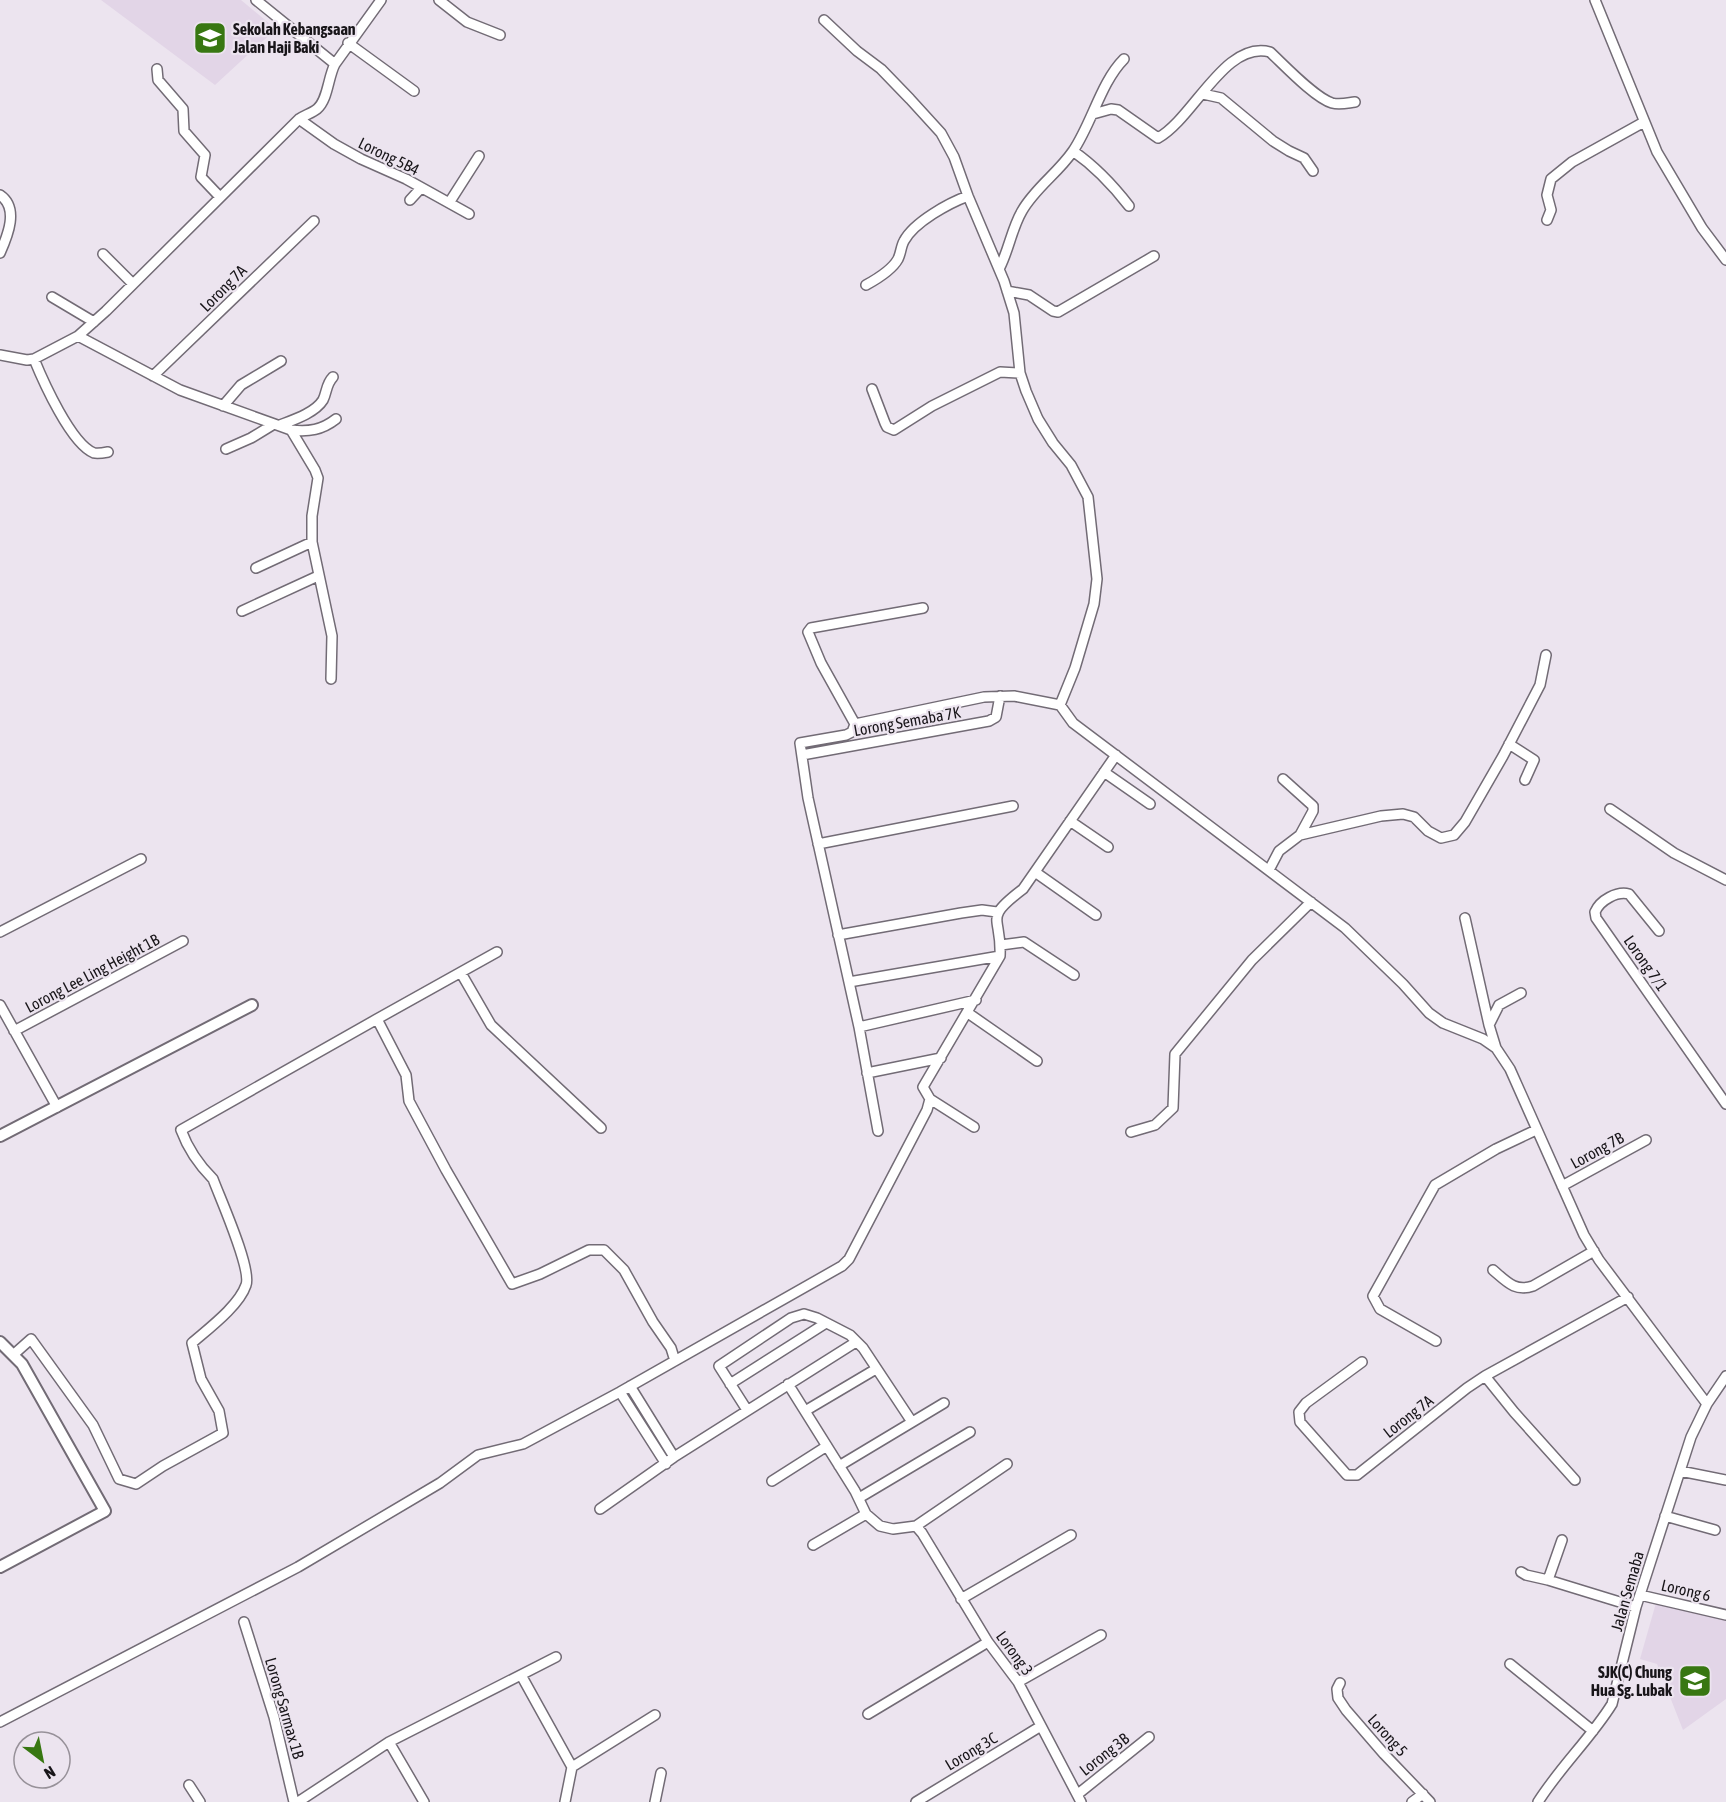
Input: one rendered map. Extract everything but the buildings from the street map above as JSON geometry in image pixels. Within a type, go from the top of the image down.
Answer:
[{"type":"street","points":[[256,0],[335,64]]},
{"type":"street","points":[[0,356],[34,359],[78,336],[94,322],[299,119],[317,109],[323,102],[330,73],[335,64],[381,0]]},
{"type":"street","points":[[439,0],[468,22],[500,35]]},
{"type":"street","points":[[1595,0],[1657,152],[1696,220],[1726,260]]},
{"type":"street","points":[[824,20],[857,51],[881,69],[941,133],[954,157],[968,196],[1000,267],[1014,313],[1020,373],[1038,418],[1053,443],[1071,465],[1088,497],[1097,579],[1094,604],[1075,668],[1060,705]]},
{"type":"street","points":[[348,43],[414,91]]},
{"type":"street","points":[[1094,114],[1112,109],[1118,110],[1158,138],[1172,128],[1220,73],[1249,51],[1261,50],[1270,52],[1320,97],[1330,103],[1355,102]]},
{"type":"street","points":[[1000,267],[1020,213],[1034,193],[1073,151],[1094,114],[1107,80],[1124,59]]},
{"type":"street","points":[[157,69],[158,81],[183,109],[184,131],[206,155],[201,177],[219,197]]},
{"type":"street","points":[[1203,94],[1221,98],[1273,141],[1304,158],[1312,171]]},
{"type":"street","name":"Lorong 5B4","points":[[299,119],[343,149],[406,179],[469,214]]},
{"type":"street","points":[[1547,220],[1551,210],[1547,195],[1551,178],[1572,162],[1644,122]]},
{"type":"street","points":[[1073,151],[1108,179],[1129,206]]},
{"type":"street","points":[[449,203],[479,156]]},
{"type":"street","points":[[410,200],[421,188]]},
{"type":"street","points":[[0,195],[10,204],[11,212],[9,227],[0,253]]},
{"type":"street","points":[[866,285],[880,277],[898,260],[904,240],[913,230],[955,201],[968,196]]},
{"type":"street","name":"Lorong 7A","points":[[153,376],[314,220]]},
{"type":"street","points":[[102,254],[133,284]]},
{"type":"street","points":[[1007,291],[1029,295],[1058,312],[1154,256]]},
{"type":"street","points":[[52,297],[94,322]]},
{"type":"street","points":[[78,336],[180,390],[291,430],[308,432],[328,425],[336,419]]},
{"type":"street","points":[[34,359],[41,377],[68,425],[85,447],[93,453],[108,452]]},
{"type":"street","points":[[223,406],[241,385],[281,361]]},
{"type":"street","points":[[872,389],[885,423],[894,430],[932,406],[1000,372],[1020,373]]},
{"type":"street","points":[[226,449],[277,424],[301,417],[318,406],[333,377]]},
{"type":"street","points":[[291,430],[318,478],[312,516],[312,542],[332,636],[331,679]]},
{"type":"street","points":[[256,568],[312,542]]},
{"type":"street","points":[[242,611],[318,576]]},
{"type":"street","points":[[878,1131],[859,1027],[808,798],[800,743],[846,735],[852,732],[855,724],[821,663],[808,632],[811,628],[834,623],[923,608]]},
{"type":"street","points":[[1269,870],[1279,851],[1300,835],[1381,816],[1403,814],[1414,817],[1428,831],[1441,838],[1454,835],[1465,822],[1540,685],[1546,655]]},
{"type":"street","name":"Lorong Semaba 7K","points":[[802,755],[989,721],[996,717],[999,696]]},
{"type":"street","points":[[855,724],[984,697],[1014,696],[1060,705],[1073,723],[1347,931],[1403,984],[1429,1013],[1443,1023],[1483,1039],[1496,1048]]},
{"type":"street","points":[[1509,744],[1534,759],[1525,780]]},
{"type":"street","points":[[974,1127],[930,1099],[923,1087],[1000,956],[997,912],[1023,889],[1116,754]]},
{"type":"street","points":[[1104,772],[1150,804]]},
{"type":"street","points":[[1283,779],[1312,806],[1313,811],[1300,835]]},
{"type":"street","points":[[819,844],[1013,806]]},
{"type":"street","points":[[1610,809],[1674,853],[1726,880]]},
{"type":"street","points":[[1070,821],[1108,847]]},
{"type":"street","points":[[0,932],[141,860]]},
{"type":"street","points":[[1035,872],[1096,915]]},
{"type":"street","name":"Lorong 7/1","points":[[1659,932],[1626,893],[1621,892],[1602,903],[1595,912],[1596,918],[1726,1104]]},
{"type":"street","points":[[1131,1132],[1155,1125],[1173,1108],[1175,1054],[1252,960],[1311,902]]},
{"type":"street","points":[[838,935],[961,913],[982,910],[997,912]]},
{"type":"street","points":[[1466,918],[1496,1048],[1510,1069],[1584,1235],[1593,1251],[1707,1404]]},
{"type":"street","name":"Lorong Lee Ling Height 1B","points":[[14,1031],[183,941]]},
{"type":"street","points":[[1001,945],[1024,942],[1074,975]]},
{"type":"street","points":[[13,1355],[31,1339],[93,1425],[119,1479],[136,1484],[163,1466],[223,1433],[219,1412],[201,1379],[192,1343],[235,1303],[247,1284],[245,1263],[213,1179],[202,1169],[188,1149],[181,1130],[498,952]]},
{"type":"street","points":[[849,982],[1000,956]]},
{"type":"street","points":[[461,973],[490,1024],[601,1128]]},
{"type":"street","points":[[1489,1025],[1499,1005],[1521,993]]},
{"type":"street","points":[[859,1027],[976,1000]]},
{"type":"street","points":[[0,1005],[57,1107]]},
{"type":"street","points":[[0,1136],[252,1005]]},
{"type":"street","points":[[968,1013],[1037,1061]]},
{"type":"street","points":[[377,1019],[406,1075],[409,1101],[512,1284],[540,1274],[571,1257],[589,1251],[604,1250],[624,1270],[653,1322],[671,1348],[675,1361]]},
{"type":"street","points":[[867,1073],[941,1058]]},
{"type":"street","points":[[0,1722],[298,1567],[440,1484],[478,1455],[523,1444],[620,1392],[842,1266],[849,1259],[927,1110],[930,1099]]},
{"type":"street","points":[[1436,1341],[1380,1309],[1373,1296],[1435,1185],[1496,1149],[1536,1130]]},
{"type":"street","name":"Lorong 7B","points":[[1562,1186],[1646,1140]]},
{"type":"street","points":[[1493,1270],[1514,1288],[1524,1289],[1593,1251]]},
{"type":"street","name":"Lorong 7A","points":[[1362,1362],[1306,1403],[1299,1412],[1300,1422],[1347,1475],[1352,1476],[1357,1475],[1485,1376],[1628,1297]]},
{"type":"street","points":[[747,1410],[719,1368],[720,1364],[791,1318],[804,1314],[849,1335],[876,1369],[912,1422]]},
{"type":"street","points":[[730,1384],[825,1323]]},
{"type":"street","points":[[0,1342],[22,1364],[105,1511],[0,1567]]},
{"type":"street","points":[[600,1509],[747,1410],[856,1342]]},
{"type":"street","points":[[805,1411],[876,1369]]},
{"type":"street","points":[[1485,1376],[1575,1480]]},
{"type":"street","name":"Jalan Semaba","points":[[1538,1802],[1556,1775],[1593,1731],[1612,1704],[1636,1607],[1691,1437],[1707,1404],[1726,1376]]},
{"type":"street","points":[[788,1384],[859,1498],[866,1514],[880,1526],[893,1529],[915,1526],[1007,1464]]},
{"type":"street","points":[[630,1386],[674,1458]]},
{"type":"street","points":[[620,1392],[666,1464]]},
{"type":"street","points":[[839,1466],[944,1403]]},
{"type":"street","points":[[859,1498],[970,1432]]},
{"type":"street","points":[[771,1481],[827,1446]]},
{"type":"street","points":[[1680,1471],[1726,1480]]},
{"type":"street","points":[[813,1545],[866,1514]]},
{"type":"street","points":[[1665,1516],[1715,1530]]},
{"type":"street","name":"Lorong 3","points":[[915,1526],[922,1533],[988,1642],[1018,1682],[1080,1798]]},
{"type":"street","points":[[961,1599],[1071,1535]]},
{"type":"street","points":[[1548,1580],[1562,1540]]},
{"type":"street","points":[[1521,1572],[1636,1607]]},
{"type":"street","name":"Lorong 6","points":[[1640,1595],[1726,1615]]},
{"type":"street","name":"Lorong Sarmax 1B","points":[[244,1622],[274,1717],[296,1802]]},
{"type":"street","points":[[1018,1682],[1101,1635]]},
{"type":"street","points":[[868,1714],[988,1642]]},
{"type":"street","points":[[296,1802],[389,1742],[556,1657]]},
{"type":"street","points":[[1510,1664],[1593,1731]]},
{"type":"street","points":[[521,1675],[572,1767],[565,1802]]},
{"type":"street","name":"Lorong 5","points":[[1340,1683],[1337,1689],[1338,1698],[1346,1710],[1430,1802]]},
{"type":"street","points":[[572,1767],[655,1715]]},
{"type":"street","name":"Lorong 3C","points":[[916,1802],[1041,1726]]},
{"type":"street","name":"Lorong 3B","points":[[1080,1798],[1149,1737]]},
{"type":"street","points":[[389,1742],[424,1802]]},
{"type":"street","points":[[656,1802],[661,1773]]},
{"type":"street","points":[[189,1785],[200,1802]]},
{"type":"street","points":[[1412,1802],[1423,1794]]},
{"type":"shaded area","name":"Sekolah Kebangsaan Jalan Haji Baki","points":[[101,0],[241,0],[276,29],[215,85]]},
{"type":"shaded area","name":"SJK(C) Chung Hua Sg. Lubak","points":[[1656,1603],[1726,1618],[1726,1699],[1683,1730],[1657,1664],[1640,1659]]},
{"type":"place","name":"Sekolah Kebangsaan Jalan Haji Baki","points":[[210,38]]},
{"type":"place","name":"SJK(C) Chung Hua Sg. Lubak","points":[[1695,1681]]}]
